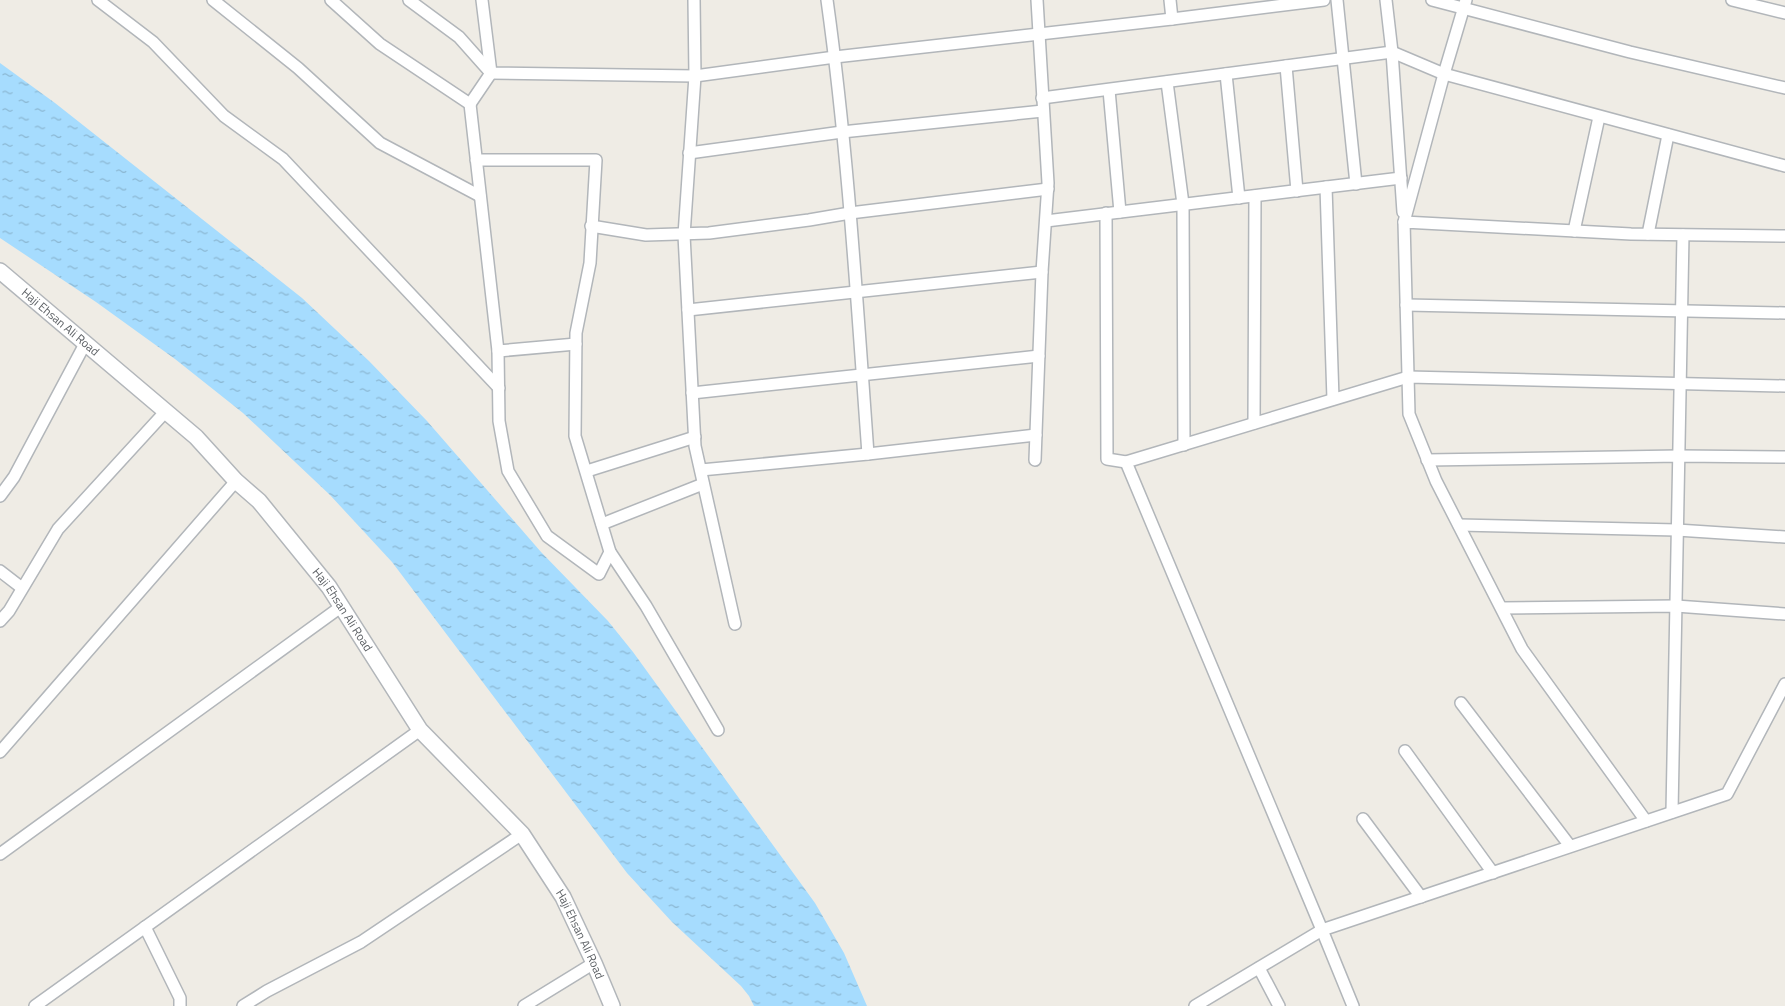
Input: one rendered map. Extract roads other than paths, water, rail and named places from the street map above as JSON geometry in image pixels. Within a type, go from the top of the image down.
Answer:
[{"type":"street","points":[[98,0],[153,42],[224,116],[283,159],[499,388]]},
{"type":"street","points":[[213,0],[298,68],[380,143],[480,196]]},
{"type":"street","points":[[331,0],[380,44],[470,104]]},
{"type":"street","points":[[410,0],[459,37],[492,73],[695,76],[835,57],[1225,13],[1283,3],[1324,0]]},
{"type":"street","points":[[482,0],[492,73],[470,104],[498,351],[499,421],[508,471],[547,536],[599,574],[610,552]]},
{"type":"street","points":[[694,0],[695,76],[684,235],[692,393],[695,437],[703,484],[735,624]]},
{"type":"street","points":[[826,0],[835,57],[850,213],[868,454]]},
{"type":"street","points":[[1035,460],[1042,272],[1048,189],[1037,0]]},
{"type":"street","points":[[1170,0],[1172,19]]},
{"type":"street","points":[[1224,0],[1225,13]]},
{"type":"street","points":[[1338,0],[1356,184]]},
{"type":"street","points":[[1386,0],[1392,52],[1404,222],[1408,414],[1436,480],[1522,649],[1646,821]]},
{"type":"street","points":[[1432,0],[1465,4],[1630,52],[1785,88]]},
{"type":"street","points":[[1732,0],[1785,13]]},
{"type":"street","points":[[1404,222],[1465,4]]},
{"type":"street","points":[[1042,98],[1392,52],[1444,74],[1785,166]]},
{"type":"street","points":[[1286,66],[1297,191]]},
{"type":"street","points":[[1226,74],[1239,198]]},
{"type":"street","points":[[1167,82],[1183,204],[1184,445]]},
{"type":"street","points":[[1109,90],[1120,212]]},
{"type":"street","points":[[690,153],[842,132],[1043,112]]},
{"type":"street","points":[[1574,231],[1599,117]]},
{"type":"street","points":[[1648,234],[1668,135]]},
{"type":"street","points":[[476,160],[596,160],[590,263],[576,333],[575,436],[610,552],[646,606],[718,730]]},
{"type":"street","points":[[1046,220],[1401,178]]},
{"type":"street","points":[[1326,187],[1333,399]]},
{"type":"street","points":[[591,226],[646,235],[684,235],[1048,189]]},
{"type":"street","points":[[1254,423],[1255,196]]},
{"type":"street","points":[[1106,213],[1108,459],[1126,462],[1408,377],[1785,386]]},
{"type":"street","points":[[1404,222],[1648,234],[1785,236]]},
{"type":"street","points":[[1672,812],[1683,235]]},
{"type":"street","name":"Haji Ehsan Ali Road","points":[[0,271],[196,437],[236,481],[260,501],[329,587],[420,730],[522,834],[563,897],[612,1006]]},
{"type":"street","points":[[688,310],[1042,272]]},
{"type":"street","points":[[1406,305],[1785,313]]},
{"type":"street","points":[[0,496],[14,477],[86,342]]},
{"type":"street","points":[[498,351],[576,344]]},
{"type":"street","points":[[692,393],[1039,356]]},
{"type":"street","points":[[0,620],[9,611],[58,528],[166,411]]},
{"type":"street","points":[[701,470],[868,454],[1036,434]]},
{"type":"street","points":[[587,471],[695,437]]},
{"type":"street","points":[[1427,460],[1679,456],[1785,457]]},
{"type":"street","points":[[1126,462],[1352,1006]]},
{"type":"street","points":[[0,752],[236,481]]},
{"type":"street","points":[[602,524],[703,484]]},
{"type":"street","points":[[1459,525],[1677,530],[1785,537]]},
{"type":"street","points":[[0,571],[22,588]]},
{"type":"street","points":[[0,854],[342,606]]},
{"type":"street","points":[[1502,608],[1676,606],[1785,614]]},
{"type":"street","points":[[1195,1006],[1322,930],[1726,794],[1785,684]]},
{"type":"street","points":[[1461,704],[1570,846]]},
{"type":"street","points":[[36,1006],[420,730]]},
{"type":"street","points":[[1405,751],[1493,872]]},
{"type":"street","points":[[1363,819],[1421,897]]},
{"type":"street","points":[[243,1006],[266,991],[361,942],[522,834]]},
{"type":"street","points":[[145,927],[180,998],[180,1006]]},
{"type":"street","points":[[524,1006],[594,963]]},
{"type":"street","points":[[1259,968],[1279,1006]]},
{"type":"water","points":[[0,63],[55,103],[302,298],[369,361],[427,421],[541,552],[608,621],[633,652],[815,903],[844,953],[867,1006],[754,1006],[741,986],[672,922],[627,873],[392,562],[330,495],[243,413],[175,359],[96,302],[0,238]]}]
